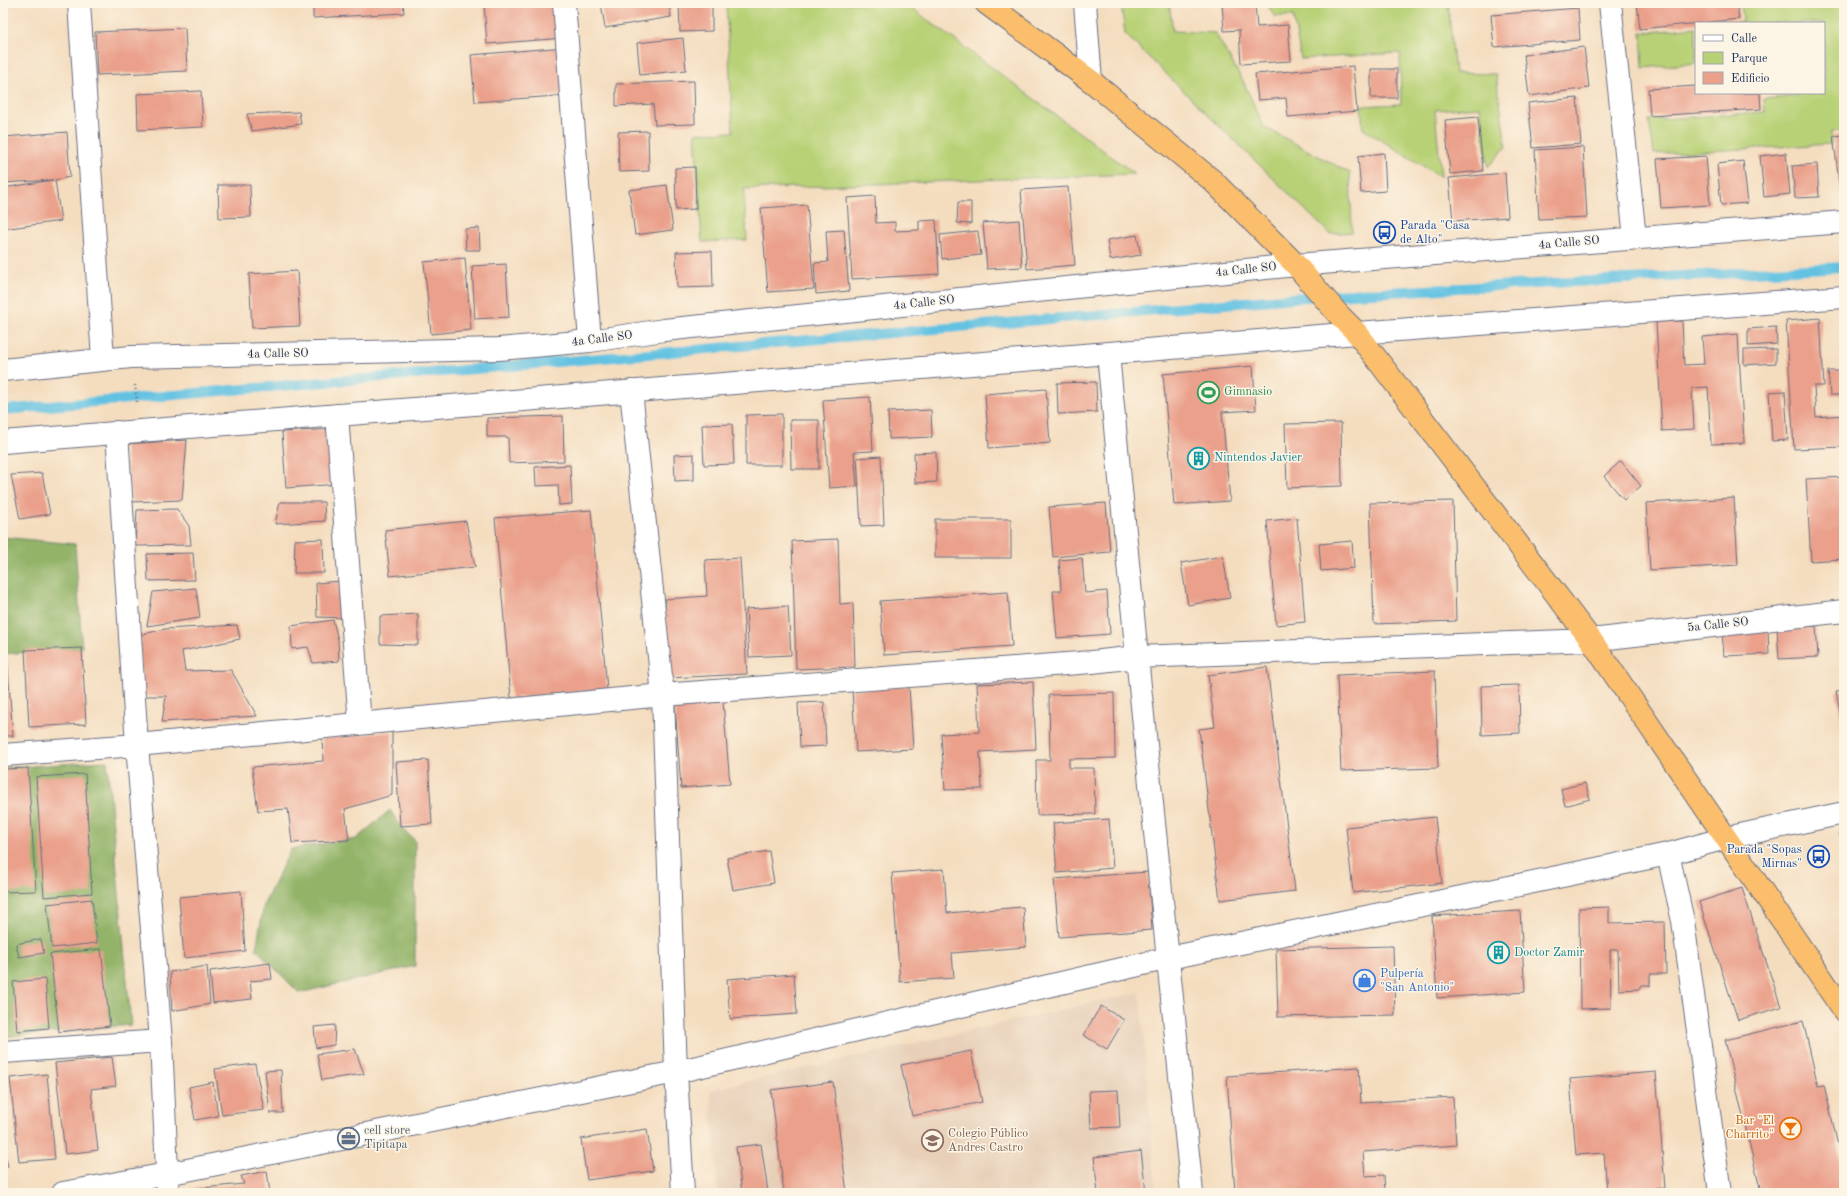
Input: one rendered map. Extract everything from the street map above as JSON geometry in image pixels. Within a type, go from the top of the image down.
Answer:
[{"type":"highway","points":[[986,3],[1091,81],[1213,181],[1296,265],[1338,314],[1357,333],[1591,640],[1844,1011]]},
{"type":"street","points":[[78,3],[104,359]]},
{"type":"street","points":[[564,3],[590,341]]},
{"type":"street","points":[[1085,3],[1091,81]]},
{"type":"street","points":[[1610,3],[1634,238]]},
{"type":"street","name":"4a Calle SO","points":[[3,370],[131,357],[499,349],[590,341],[680,329],[1296,265],[1844,222]]},
{"type":"street","points":[[3,442],[1357,333],[1844,297]]},
{"type":"street","points":[[1108,354],[1137,657],[1192,1193]]},
{"type":"street","points":[[631,391],[663,695],[676,1072],[683,1193]]},
{"type":"street","points":[[337,415],[360,724]]},
{"type":"street","points":[[118,432],[137,745],[161,1041],[168,1184]]},
{"type":"street","name":"5a Calle SO","points":[[3,755],[137,745],[663,695],[1092,662],[1137,657],[1591,640],[1844,611]]},
{"type":"street","points":[[64,1193],[168,1184],[676,1072],[1169,958],[1668,854],[1726,838],[1844,813]]},
{"type":"street","points":[[1668,854],[1683,921],[1720,1193]]},
{"type":"street","points":[[3,1052],[161,1041]]},
{"type":"path","points":[[131,357],[141,431]]},
{"type":"shaded area","name":"Colegio Público Andres Castro","points":[[1140,992],[1156,1193],[718,1193],[710,1090]]},
{"type":"green space","points":[[726,3],[905,3],[1135,174],[744,189],[747,240],[702,242],[695,133],[733,132]]},
{"type":"green space","points":[[1121,3],[1169,3],[1173,31],[1215,33],[1243,81],[1264,127],[1350,173],[1352,232],[1330,234],[1125,34]]},
{"type":"green space","points":[[1267,3],[1448,3],[1455,73],[1496,74],[1506,147],[1488,167],[1480,107],[1435,110],[1441,177],[1363,129],[1361,106],[1401,104],[1400,53],[1301,59],[1293,16],[1274,16]]},
{"type":"green space","points":[[1741,3],[1844,3],[1844,131],[1831,132],[1831,144],[1654,154],[1649,120],[1765,112],[1764,99],[1797,96],[1796,94],[1825,94],[1825,22],[1736,22],[1743,21]]},
{"type":"green space","points":[[1695,27],[1695,63],[1643,68],[1641,33]]},
{"type":"green space","points":[[3,537],[75,544],[82,648],[3,654]]},
{"type":"green space","points":[[107,761],[131,1025],[3,1037],[3,768]]},
{"type":"green space","points":[[390,810],[403,830],[415,840],[415,966],[299,993],[256,949],[264,904],[291,849],[356,839]]},
{"type":"building","points":[[313,3],[403,3],[404,13],[313,18]]},
{"type":"building","points":[[563,3],[565,38],[487,44],[484,4]]},
{"type":"building","points":[[601,3],[669,3],[671,17],[605,28]]},
{"type":"building","points":[[679,3],[712,3],[712,31],[680,32]]},
{"type":"building","points":[[1222,3],[1255,3],[1257,27],[1288,25],[1291,61],[1241,64],[1239,30],[1224,31]]},
{"type":"building","points":[[1637,3],[1737,3],[1739,19],[1695,22],[1695,23],[1640,29]]},
{"type":"building","points":[[1578,8],[1580,40],[1494,47],[1491,15]]},
{"type":"building","points":[[185,28],[187,71],[97,75],[95,32]]},
{"type":"building","points":[[683,38],[686,70],[640,75],[637,43]]},
{"type":"building","points":[[565,47],[569,95],[475,102],[471,55]]},
{"type":"building","points":[[1584,47],[1589,88],[1529,96],[1524,55]]},
{"type":"building","points":[[1353,66],[1357,111],[1288,117],[1286,98],[1258,100],[1255,74]]},
{"type":"building","points":[[1371,69],[1397,69],[1397,98],[1371,98]]},
{"type":"building","points":[[694,81],[695,124],[655,125],[653,104],[616,106],[616,84]]},
{"type":"building","points":[[1695,86],[1695,94],[1760,94],[1761,109],[1650,116],[1648,89]]},
{"type":"building","points":[[201,91],[203,127],[138,130],[137,94]]},
{"type":"building","points":[[1577,98],[1581,144],[1533,148],[1528,103]]},
{"type":"building","points":[[299,112],[301,124],[252,131],[247,114]]},
{"type":"building","points":[[1478,117],[1483,171],[1450,174],[1445,120]]},
{"type":"building","points":[[648,131],[649,171],[619,172],[618,132]]},
{"type":"building","points":[[67,132],[70,177],[55,180],[61,221],[3,229],[3,188],[53,180],[3,183],[3,137]]},
{"type":"building","points":[[1844,135],[1844,196],[1841,196],[1833,136]]},
{"type":"building","points":[[1583,147],[1587,217],[1539,219],[1535,150]]},
{"type":"building","points":[[1384,153],[1386,191],[1361,193],[1358,156]]},
{"type":"building","points":[[1786,153],[1790,194],[1764,197],[1760,156]]},
{"type":"building","points":[[1706,156],[1710,205],[1661,208],[1657,159]]},
{"type":"building","points":[[1743,161],[1748,203],[1721,205],[1717,164]]},
{"type":"building","points":[[1817,164],[1819,197],[1795,198],[1792,166]]},
{"type":"building","points":[[695,167],[696,209],[676,210],[675,168]]},
{"type":"building","points":[[1505,173],[1508,217],[1453,221],[1449,178]]},
{"type":"building","points":[[218,185],[250,185],[251,217],[219,218]]},
{"type":"building","points":[[667,185],[673,230],[635,235],[629,190]]},
{"type":"building","points":[[1068,187],[1075,265],[1027,269],[1021,190]]},
{"type":"building","points":[[875,196],[876,223],[895,222],[895,231],[919,230],[919,221],[936,220],[939,274],[852,279],[847,198]]},
{"type":"building","points":[[958,202],[971,202],[971,224],[957,223]]},
{"type":"building","points":[[807,205],[814,289],[768,292],[761,208]]},
{"type":"building","points":[[1019,220],[1022,267],[987,269],[983,223]]},
{"type":"building","points":[[479,228],[480,250],[466,250],[465,229]]},
{"type":"building","points":[[844,230],[849,291],[816,294],[814,263],[828,262],[826,231]]},
{"type":"building","points":[[978,231],[981,255],[942,259],[940,235]]},
{"type":"building","points":[[1137,235],[1141,255],[1110,260],[1107,240]]},
{"type":"building","points":[[712,251],[713,287],[677,288],[676,252]]},
{"type":"building","points":[[465,258],[471,330],[431,334],[424,262]]},
{"type":"building","points":[[506,264],[509,317],[475,319],[472,266]]},
{"type":"building","points":[[297,271],[300,326],[252,328],[249,274]]},
{"type":"building","points":[[1820,318],[1824,386],[1814,386],[1816,417],[1844,415],[1844,447],[1794,449],[1786,321]]},
{"type":"building","points":[[1682,321],[1684,365],[1704,364],[1702,337],[1738,334],[1744,443],[1711,444],[1708,387],[1692,388],[1694,429],[1662,431],[1656,322]]},
{"type":"building","points":[[1776,327],[1777,344],[1748,346],[1748,329]]},
{"type":"building","points":[[1776,349],[1776,363],[1744,365],[1744,350]]},
{"type":"building","points":[[1253,366],[1256,410],[1222,412],[1230,501],[1174,505],[1163,374]]},
{"type":"building","points":[[1828,371],[1842,371],[1843,395],[1830,395]]},
{"type":"building","points":[[1096,382],[1097,412],[1058,414],[1057,383]]},
{"type":"building","points":[[1046,389],[1050,443],[989,448],[985,394]]},
{"type":"building","points":[[1785,391],[1788,440],[1772,441],[1769,392]]},
{"type":"building","points":[[870,397],[873,451],[854,452],[857,486],[829,488],[823,400]]},
{"type":"building","points":[[931,410],[932,437],[889,439],[888,412]]},
{"type":"building","points":[[782,414],[782,465],[746,465],[746,415]]},
{"type":"building","points":[[563,416],[564,461],[509,463],[508,437],[487,437],[487,418]]},
{"type":"building","points":[[790,420],[819,420],[819,469],[791,469]]},
{"type":"building","points":[[1341,423],[1342,486],[1287,488],[1285,424]]},
{"type":"building","points":[[732,424],[734,464],[704,465],[702,425]]},
{"type":"building","points":[[334,429],[338,484],[286,488],[282,432]]},
{"type":"building","points":[[187,440],[182,500],[131,502],[125,444]]},
{"type":"building","points":[[936,452],[937,482],[915,483],[914,453]]},
{"type":"building","points":[[694,454],[694,480],[675,481],[674,455]]},
{"type":"building","points":[[881,456],[884,525],[861,526],[857,458]]},
{"type":"building","points":[[1621,461],[1641,486],[1624,500],[1604,476]]},
{"type":"building","points":[[570,465],[572,504],[559,505],[558,485],[536,486],[535,467]]},
{"type":"building","points":[[42,473],[50,514],[20,519],[11,475]]},
{"type":"building","points":[[1844,477],[1844,559],[1811,561],[1806,479]]},
{"type":"building","points":[[1734,498],[1738,565],[1650,570],[1646,503]]},
{"type":"building","points":[[1453,501],[1456,621],[1374,624],[1370,503]]},
{"type":"building","points":[[280,502],[324,502],[325,521],[275,524]]},
{"type":"building","points":[[1106,503],[1110,552],[1053,557],[1049,507]]},
{"type":"building","points":[[177,509],[189,526],[191,545],[135,546],[137,510]]},
{"type":"building","points":[[591,510],[607,689],[511,698],[495,518]]},
{"type":"building","points":[[1297,518],[1305,622],[1276,625],[1267,521]]},
{"type":"building","points":[[935,519],[1011,519],[1011,558],[935,558]]},
{"type":"building","points":[[466,521],[475,567],[390,576],[385,530]]},
{"type":"building","points":[[323,539],[324,573],[294,573],[295,540]]},
{"type":"building","points":[[838,539],[840,604],[853,603],[855,667],[796,669],[792,541]]},
{"type":"building","points":[[1352,541],[1354,568],[1321,571],[1319,544]]},
{"type":"building","points":[[193,553],[195,580],[148,581],[147,554]]},
{"type":"building","points":[[1223,556],[1230,598],[1188,605],[1181,563]]},
{"type":"building","points":[[740,558],[747,674],[669,678],[665,599],[707,596],[705,560]]},
{"type":"building","points":[[1082,558],[1085,593],[1107,591],[1110,634],[1057,638],[1053,591],[1061,591],[1059,560]]},
{"type":"building","points":[[341,581],[344,618],[317,617],[316,583]]},
{"type":"building","points":[[196,588],[200,618],[147,626],[153,592]]},
{"type":"building","points":[[1008,592],[1012,646],[884,655],[880,601]]},
{"type":"building","points":[[788,606],[791,655],[749,657],[746,609]]},
{"type":"building","points":[[418,614],[418,645],[380,644],[380,616]]},
{"type":"building","points":[[333,620],[338,640],[339,661],[313,663],[308,647],[292,649],[291,626]]},
{"type":"building","points":[[237,625],[240,639],[182,651],[185,671],[231,670],[257,716],[162,722],[166,696],[143,696],[139,635],[165,629]]},
{"type":"building","points":[[1816,626],[1818,657],[1779,659],[1777,629]]},
{"type":"building","points":[[1768,630],[1769,654],[1724,656],[1722,632]]},
{"type":"building","points":[[82,648],[86,724],[29,727],[25,650]]},
{"type":"building","points":[[3,657],[7,657],[13,736],[3,736]]},
{"type":"building","points":[[1267,667],[1295,891],[1220,900],[1199,729],[1215,727],[1208,675]]},
{"type":"building","points":[[1435,671],[1438,768],[1341,771],[1337,675]]},
{"type":"building","points":[[1033,682],[1036,749],[980,752],[982,789],[945,790],[941,734],[979,732],[977,684]]},
{"type":"building","points":[[1519,685],[1520,733],[1482,735],[1481,686]]},
{"type":"building","points":[[909,686],[913,749],[856,752],[852,690]]},
{"type":"building","points":[[1844,690],[1844,728],[1843,728],[1836,691]]},
{"type":"building","points":[[1114,693],[1115,758],[1069,759],[1069,768],[1094,768],[1095,814],[1037,815],[1036,760],[1050,760],[1049,695]]},
{"type":"building","points":[[723,702],[730,784],[681,788],[675,705]]},
{"type":"building","points":[[824,702],[826,746],[800,747],[798,703]]},
{"type":"building","points":[[392,732],[392,795],[345,809],[349,840],[292,843],[288,809],[258,811],[252,767],[323,761],[322,738]]},
{"type":"building","points":[[428,760],[432,824],[400,826],[396,762]]},
{"type":"building","points":[[28,768],[36,891],[3,892],[3,769]]},
{"type":"building","points":[[85,774],[92,893],[44,897],[36,777]]},
{"type":"building","points":[[1585,783],[1590,799],[1565,806],[1561,789]]},
{"type":"building","points":[[1435,817],[1442,883],[1353,893],[1346,827]]},
{"type":"building","points":[[1109,819],[1113,868],[1057,873],[1053,823]]},
{"type":"building","points":[[1844,830],[1844,849],[1843,849],[1839,831]]},
{"type":"building","points":[[769,851],[774,883],[733,890],[727,858]]},
{"type":"building","points":[[944,869],[947,913],[1023,907],[1026,947],[952,953],[954,978],[900,982],[892,873]]},
{"type":"building","points":[[1148,872],[1152,930],[1059,937],[1054,879]]},
{"type":"building","points":[[1742,888],[1781,1007],[1738,1020],[1699,902]]},
{"type":"building","points":[[241,891],[245,951],[184,958],[179,897]]},
{"type":"building","points":[[92,899],[97,943],[52,948],[47,904]]},
{"type":"building","points":[[1609,907],[1609,923],[1665,922],[1666,974],[1650,974],[1650,986],[1640,986],[1640,989],[1619,990],[1618,950],[1610,950],[1611,1008],[1580,1009],[1579,908]]},
{"type":"building","points":[[1520,911],[1525,992],[1437,998],[1432,916]]},
{"type":"building","points":[[41,939],[44,953],[19,957],[16,944]]},
{"type":"building","points":[[1393,946],[1395,1015],[1278,1017],[1276,949]]},
{"type":"building","points":[[101,949],[110,1026],[59,1032],[50,954]]},
{"type":"building","points":[[270,963],[272,979],[250,981],[252,999],[213,1003],[210,971]]},
{"type":"building","points":[[207,966],[210,1004],[172,1011],[170,972]]},
{"type":"building","points":[[794,974],[797,1014],[730,1019],[727,979]]},
{"type":"building","points":[[45,979],[49,1028],[17,1031],[13,982]]},
{"type":"building","points":[[1101,1006],[1124,1020],[1107,1049],[1083,1035]]},
{"type":"building","name":"Bar \"El Charrito\"","points":[[1803,1021],[1818,1086],[1824,1085],[1844,1170],[1844,1193],[1761,1193],[1725,1040]]},
{"type":"building","points":[[335,1025],[334,1045],[316,1048],[314,1027]]},
{"type":"building","points":[[355,1049],[364,1074],[322,1080],[317,1054]]},
{"type":"building","points":[[971,1051],[982,1102],[912,1116],[901,1065]]},
{"type":"building","points":[[112,1057],[116,1086],[91,1089],[98,1150],[65,1154],[55,1063]]},
{"type":"building","points":[[255,1064],[264,1110],[222,1115],[215,1069]]},
{"type":"building","points":[[1359,1067],[1361,1103],[1453,1097],[1456,1145],[1363,1152],[1365,1176],[1384,1175],[1385,1193],[1235,1193],[1227,1076]]},
{"type":"building","points":[[281,1070],[283,1113],[270,1113],[265,1071]]},
{"type":"building","points":[[1656,1072],[1665,1188],[1607,1193],[1604,1153],[1576,1155],[1570,1079]]},
{"type":"building","points":[[47,1074],[55,1159],[19,1162],[10,1078]]},
{"type":"building","points":[[213,1082],[218,1116],[195,1120],[189,1087]]},
{"type":"building","points":[[833,1082],[847,1193],[784,1193],[771,1090]]},
{"type":"building","points":[[1118,1090],[1120,1127],[1091,1128],[1089,1091]]},
{"type":"building","points":[[647,1129],[653,1171],[587,1180],[581,1139]]},
{"type":"building","points":[[761,1144],[768,1192],[742,1193],[736,1147]]},
{"type":"building","points":[[3,1145],[8,1167],[3,1167]]},
{"type":"building","points":[[1141,1151],[1146,1193],[1098,1193],[1094,1157]]},
{"type":"building","points":[[267,1171],[270,1193],[191,1193],[190,1189],[244,1184],[241,1176]]},
{"type":"waterway","points":[[3,410],[1316,296],[1844,267]]},
{"type":"place","name":"Parada \"Casa de Alto\"","points":[[1384,233]]},
{"type":"place","name":"Gimnasio","points":[[1209,392]]},
{"type":"place","name":"Nintendos Javier","points":[[1198,458]]},
{"type":"place","name":"Parada \"Sopas Mirnas\"","points":[[1818,857]]},
{"type":"place","name":"Doctor Zamir","points":[[1498,953]]},
{"type":"place","name":"Pulpería \"San Antonio\"","points":[[1365,981]]},
{"type":"place","name":"Bar \"El Charrito\"","points":[[1790,1128]]},
{"type":"place","name":"cell store Tipitapa","points":[[348,1138]]},
{"type":"place","name":"Colegio Público Andres Castro","points":[[933,1141]]}]
